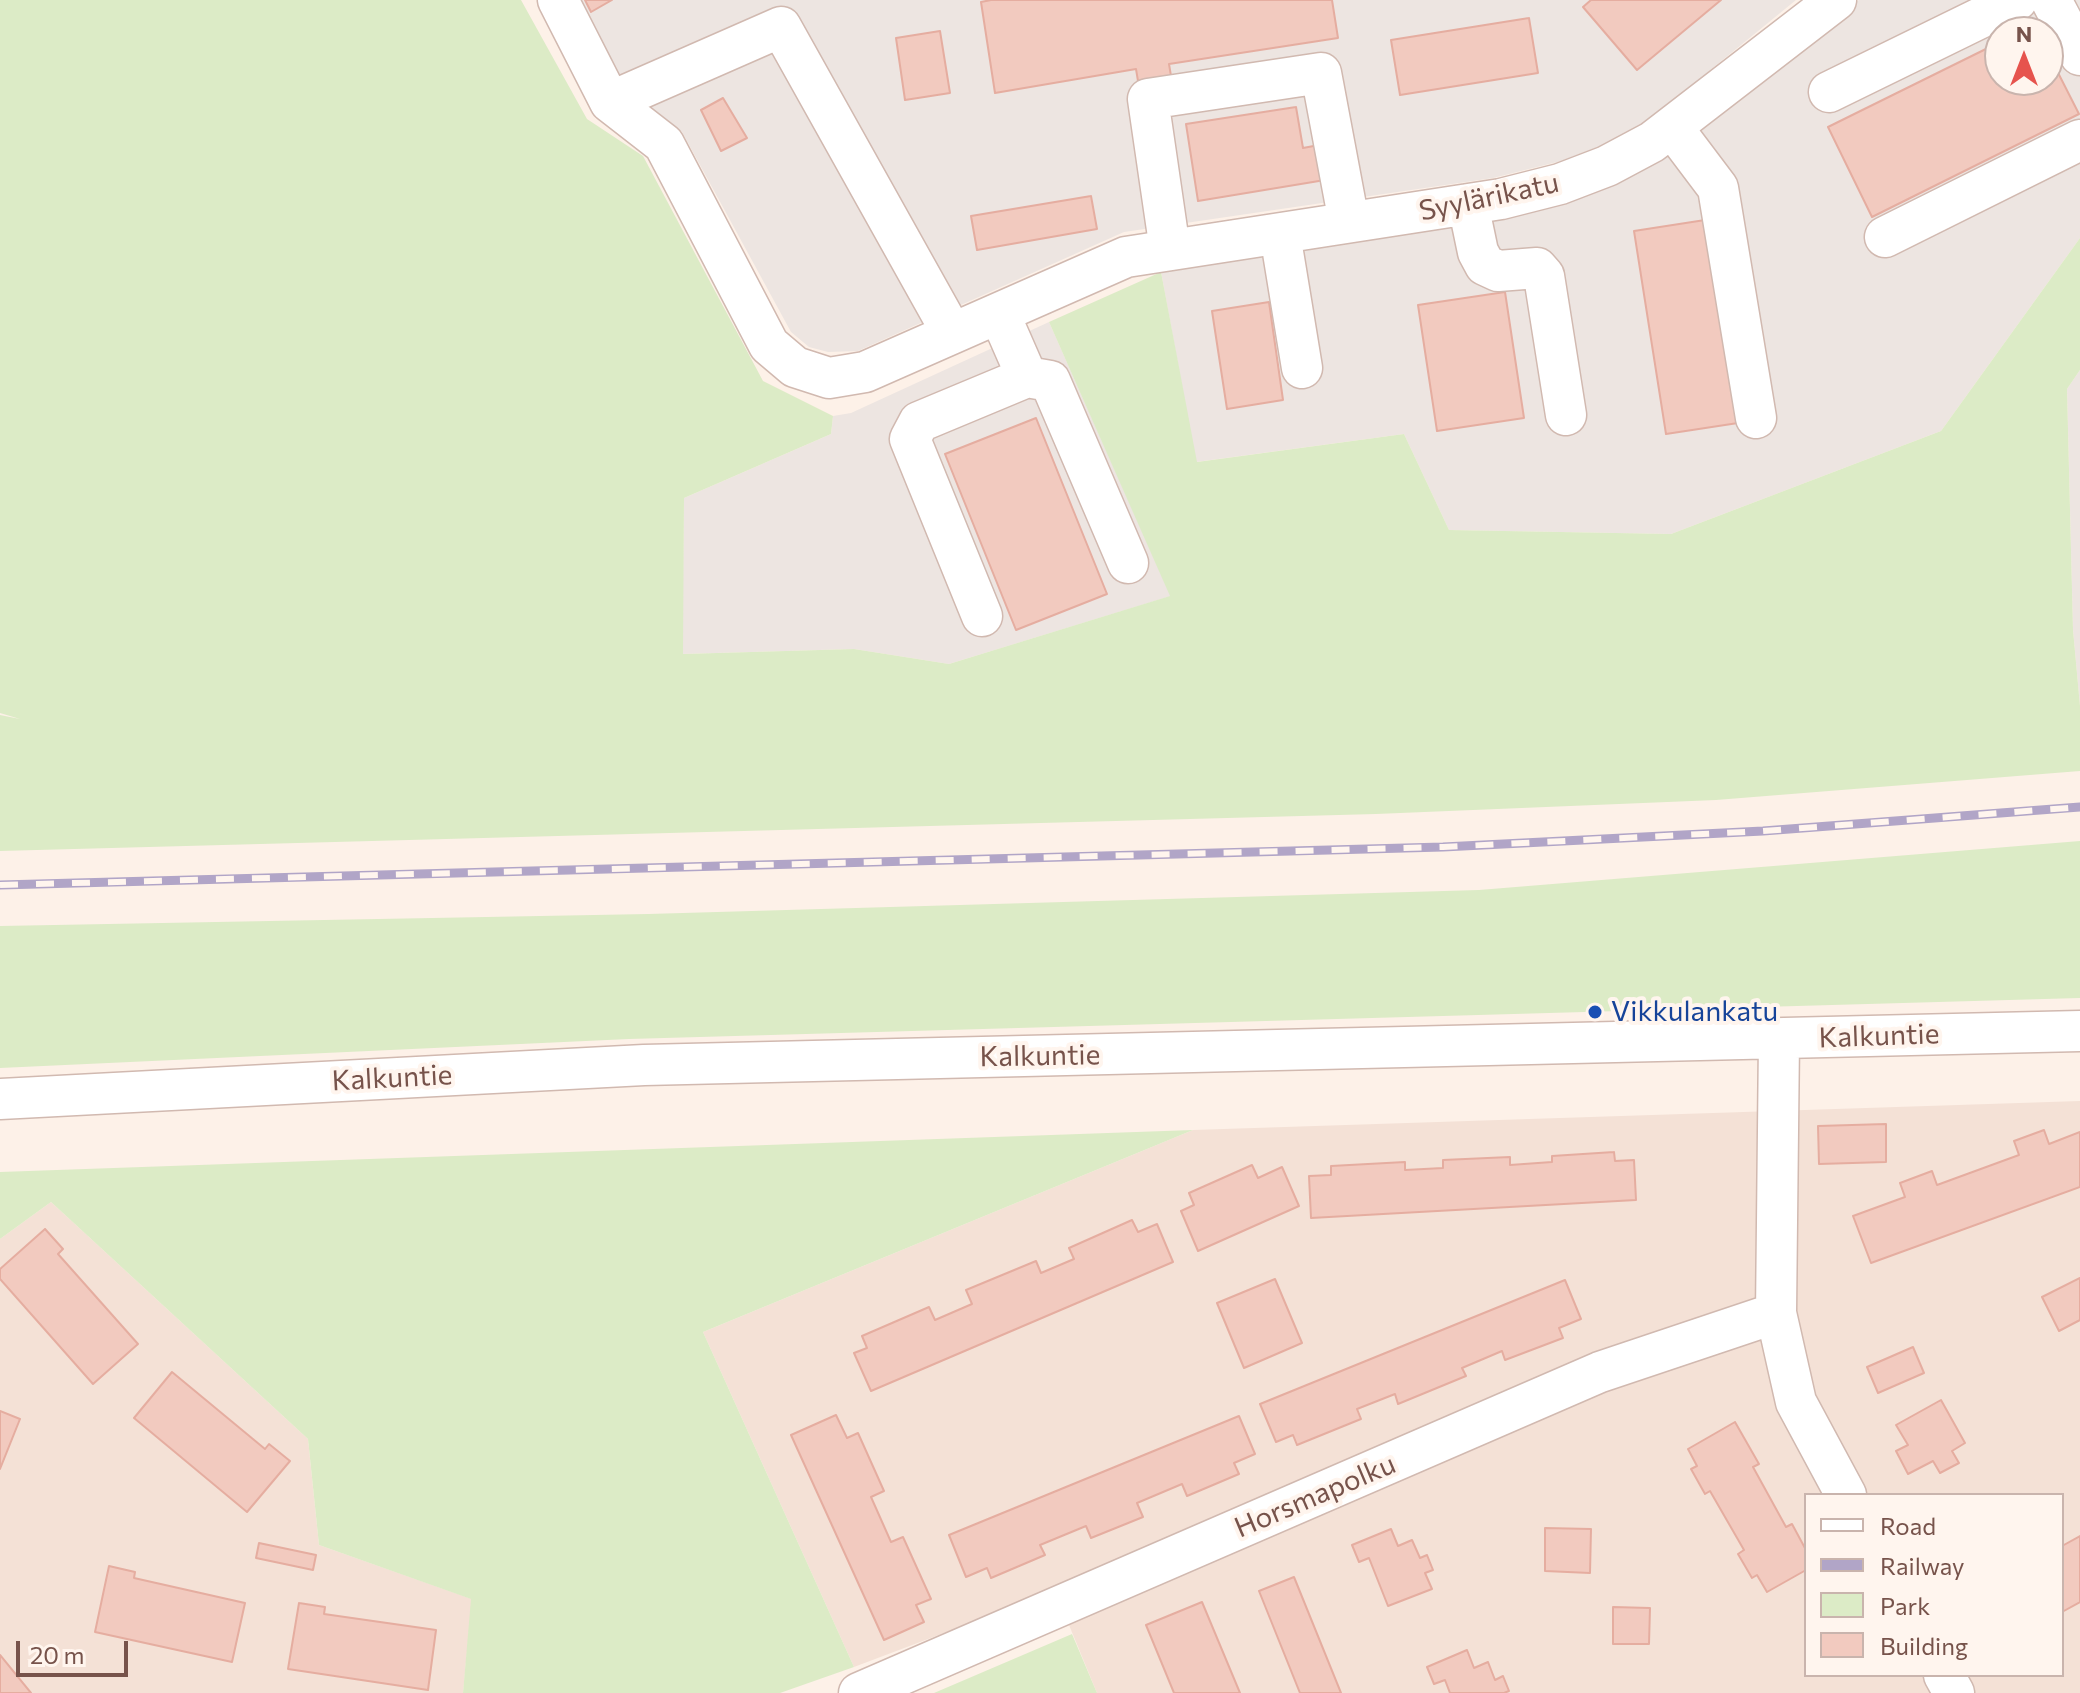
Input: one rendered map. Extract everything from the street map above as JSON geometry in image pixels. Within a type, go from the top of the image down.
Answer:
[{"type":"street","points":[[558,0],[610,102],[781,27],[952,333]]},
{"type":"street","name":"Syylärikatu","points":[[610,102],[664,144],[769,345],[795,367],[829,378],[865,372],[1126,257],[1501,199],[1545,188],[1607,166],[1652,142],[1836,0]]},
{"type":"street","points":[[1829,92],[2017,0]]},
{"type":"street","points":[[2051,0],[2080,55]]},
{"type":"street","points":[[1170,250],[1148,99],[1321,73],[1349,222]]},
{"type":"street","points":[[1672,127],[1718,188],[1756,418]]},
{"type":"street","points":[[1885,237],[2080,140]]},
{"type":"street","points":[[1468,204],[1478,252],[1485,265],[1498,271],[1537,268],[1544,276],[1566,415]]},
{"type":"street","points":[[1280,234],[1302,368]]},
{"type":"street","points":[[999,313],[1027,377]]},
{"type":"street","points":[[982,616],[910,439],[919,422],[1027,377],[1050,381],[1128,563]]},
{"type":"street","name":"Kalkuntie","points":[[0,1099],[644,1065],[2080,1031]]},
{"type":"street","points":[[1779,1039],[1776,1313],[1796,1402],[1845,1493]]},
{"type":"street","name":"Horsmapolku","points":[[859,1693],[1600,1372],[1776,1313]]},
{"type":"shaded area","points":[[576,0],[1796,0],[1643,125],[1608,143],[1561,161],[1493,178],[1124,232],[858,351],[828,352],[809,347],[791,332],[682,132],[623,87]]},
{"type":"shaded area","points":[[1859,0],[2080,0],[2080,238],[1941,431],[1671,534],[1449,530],[1404,434],[1196,462],[1161,272],[1510,214]]},
{"type":"shaded area","points":[[1049,322],[1171,596],[949,664],[854,649],[682,654],[684,498],[831,434],[833,416],[851,413]]},
{"type":"shaded area","points":[[2080,370],[2080,706],[2073,630],[2067,389]]},
{"type":"shaded area","points":[[2080,1101],[2080,1693],[1097,1693],[1055,1591],[854,1667],[703,1332],[1193,1130]]},
{"type":"shaded area","points":[[51,1202],[308,1439],[319,1545],[472,1599],[463,1693],[0,1693],[0,1239]]},
{"type":"green space","points":[[0,0],[521,0],[587,119],[643,156],[763,381],[833,416],[831,434],[684,498],[683,654],[854,649],[949,664],[1170,596],[1049,322],[1161,272],[1197,462],[1404,434],[1449,530],[1671,534],[1941,431],[2080,238],[2080,370],[2067,389],[2080,771],[1716,800],[1376,814],[0,851],[0,715],[20,719],[0,713]]},
{"type":"green space","points":[[2080,841],[2080,998],[629,1039],[0,1068],[0,926],[648,914],[1479,890]]},
{"type":"green space","points":[[1193,1130],[703,1332],[854,1667],[780,1693],[463,1693],[471,1599],[319,1545],[308,1439],[51,1202],[0,1239],[0,1172]]},
{"type":"green space","points":[[1072,1634],[1097,1693],[934,1693]]},
{"type":"building","points":[[585,0],[612,0],[591,12]]},
{"type":"building","points":[[1332,0],[1338,38],[1169,64],[1171,76],[1138,81],[1136,69],[995,93],[981,2]]},
{"type":"building","points":[[1591,0],[1721,0],[1637,70],[1583,7]]},
{"type":"building","points":[[1529,18],[1538,73],[1400,95],[1391,40]]},
{"type":"building","points":[[940,31],[950,93],[905,100],[896,38]]},
{"type":"building","points":[[1984,50],[1984,96],[2064,96],[2064,84],[2079,114],[1872,217],[1828,127]]},
{"type":"building","points":[[723,98],[747,138],[721,151],[701,110]]},
{"type":"building","points":[[1296,107],[1303,148],[1319,145],[1325,180],[1198,201],[1186,124]]},
{"type":"building","points":[[1091,196],[1097,229],[977,250],[971,216]]},
{"type":"building","points":[[1705,220],[1738,423],[1666,434],[1634,231]]},
{"type":"building","points":[[1505,292],[1524,418],[1437,431],[1418,305]]},
{"type":"building","points":[[1269,302],[1283,400],[1227,409],[1212,311]]},
{"type":"building","points":[[1036,418],[1107,594],[1016,630],[945,454]]},
{"type":"building","points":[[1886,1124],[1886,1162],[1819,1164],[1818,1126]]},
{"type":"building","points":[[2044,1130],[2049,1144],[2080,1132],[2080,1187],[1871,1263],[1853,1216],[1905,1197],[1900,1183],[1932,1171],[1937,1185],[2019,1155],[2014,1141]]},
{"type":"building","points":[[1614,1152],[1615,1161],[1634,1160],[1636,1200],[1311,1218],[1309,1176],[1331,1175],[1331,1166],[1405,1162],[1405,1170],[1443,1168],[1443,1160],[1510,1157],[1510,1165],[1552,1162],[1552,1156]]},
{"type":"building","points":[[1252,1165],[1258,1178],[1282,1167],[1299,1206],[1198,1251],[1181,1211],[1194,1205],[1189,1193]]},
{"type":"building","points":[[1132,1220],[1138,1232],[1157,1224],[1173,1262],[871,1391],[854,1353],[867,1348],[862,1336],[929,1307],[935,1320],[972,1304],[966,1290],[1036,1261],[1041,1273],[1074,1259],[1069,1248]]},
{"type":"building","points":[[45,1229],[63,1249],[58,1254],[138,1344],[93,1384],[0,1279],[0,1269]]},
{"type":"building","points":[[2080,1278],[2080,1320],[2059,1331],[2042,1297]]},
{"type":"building","points":[[1275,1279],[1302,1343],[1244,1368],[1217,1303]]},
{"type":"building","points":[[1565,1280],[1581,1319],[1559,1328],[1563,1338],[1505,1360],[1502,1351],[1462,1368],[1466,1376],[1398,1404],[1395,1394],[1357,1409],[1361,1419],[1297,1445],[1293,1435],[1276,1442],[1260,1404]]},
{"type":"building","points":[[1913,1347],[1924,1373],[1878,1393],[1867,1367]]},
{"type":"building","points":[[172,1372],[265,1449],[269,1444],[290,1461],[247,1512],[134,1418]]},
{"type":"building","points":[[1941,1400],[1965,1443],[1952,1451],[1959,1463],[1940,1473],[1933,1461],[1908,1474],[1896,1451],[1908,1445],[1896,1425]]},
{"type":"building","points":[[0,1411],[20,1419],[0,1469]]},
{"type":"building","points":[[836,1415],[847,1438],[858,1433],[884,1491],[871,1497],[891,1542],[903,1537],[931,1599],[916,1605],[924,1622],[884,1640],[791,1435]]},
{"type":"building","points":[[1239,1416],[1255,1454],[1234,1463],[1239,1474],[1187,1496],[1182,1484],[1137,1503],[1143,1517],[1091,1538],[1086,1526],[1040,1545],[1045,1555],[991,1578],[987,1568],[966,1577],[949,1535]]},
{"type":"building","points":[[1735,1422],[1759,1464],[1753,1467],[1786,1527],[1792,1524],[1804,1546],[1804,1571],[1767,1592],[1757,1575],[1752,1578],[1738,1554],[1744,1550],[1710,1491],[1705,1494],[1691,1469],[1697,1466],[1688,1449]]},
{"type":"building","points":[[1545,1528],[1591,1529],[1590,1573],[1545,1571]]},
{"type":"building","points":[[1391,1529],[1398,1546],[1412,1540],[1420,1558],[1427,1555],[1433,1570],[1425,1573],[1432,1589],[1388,1606],[1369,1558],[1359,1562],[1352,1545]]},
{"type":"building","points":[[2080,1536],[2080,1602],[2064,1611],[2064,1545]]},
{"type":"building","points":[[259,1543],[316,1555],[313,1570],[256,1558]]},
{"type":"building","points":[[109,1566],[135,1572],[134,1578],[245,1603],[232,1662],[95,1632]]},
{"type":"building","points":[[1294,1577],[1341,1693],[1300,1693],[1259,1591]]},
{"type":"building","points":[[1202,1602],[1240,1693],[1174,1693],[1146,1625]]},
{"type":"building","points":[[299,1603],[325,1607],[324,1614],[436,1630],[428,1690],[288,1669]]},
{"type":"building","points":[[1613,1607],[1650,1608],[1649,1644],[1613,1644]]},
{"type":"building","points":[[1467,1650],[1474,1668],[1488,1662],[1495,1680],[1503,1676],[1509,1691],[1450,1693],[1445,1680],[1434,1684],[1427,1667]]},
{"type":"building","points":[[0,1655],[31,1693],[0,1693]]},
{"type":"railway","points":[[0,885],[1443,847],[1763,831],[2080,807]]},
{"type":"place","name":"Vikkulankatu","points":[[1595,1012]]}]
